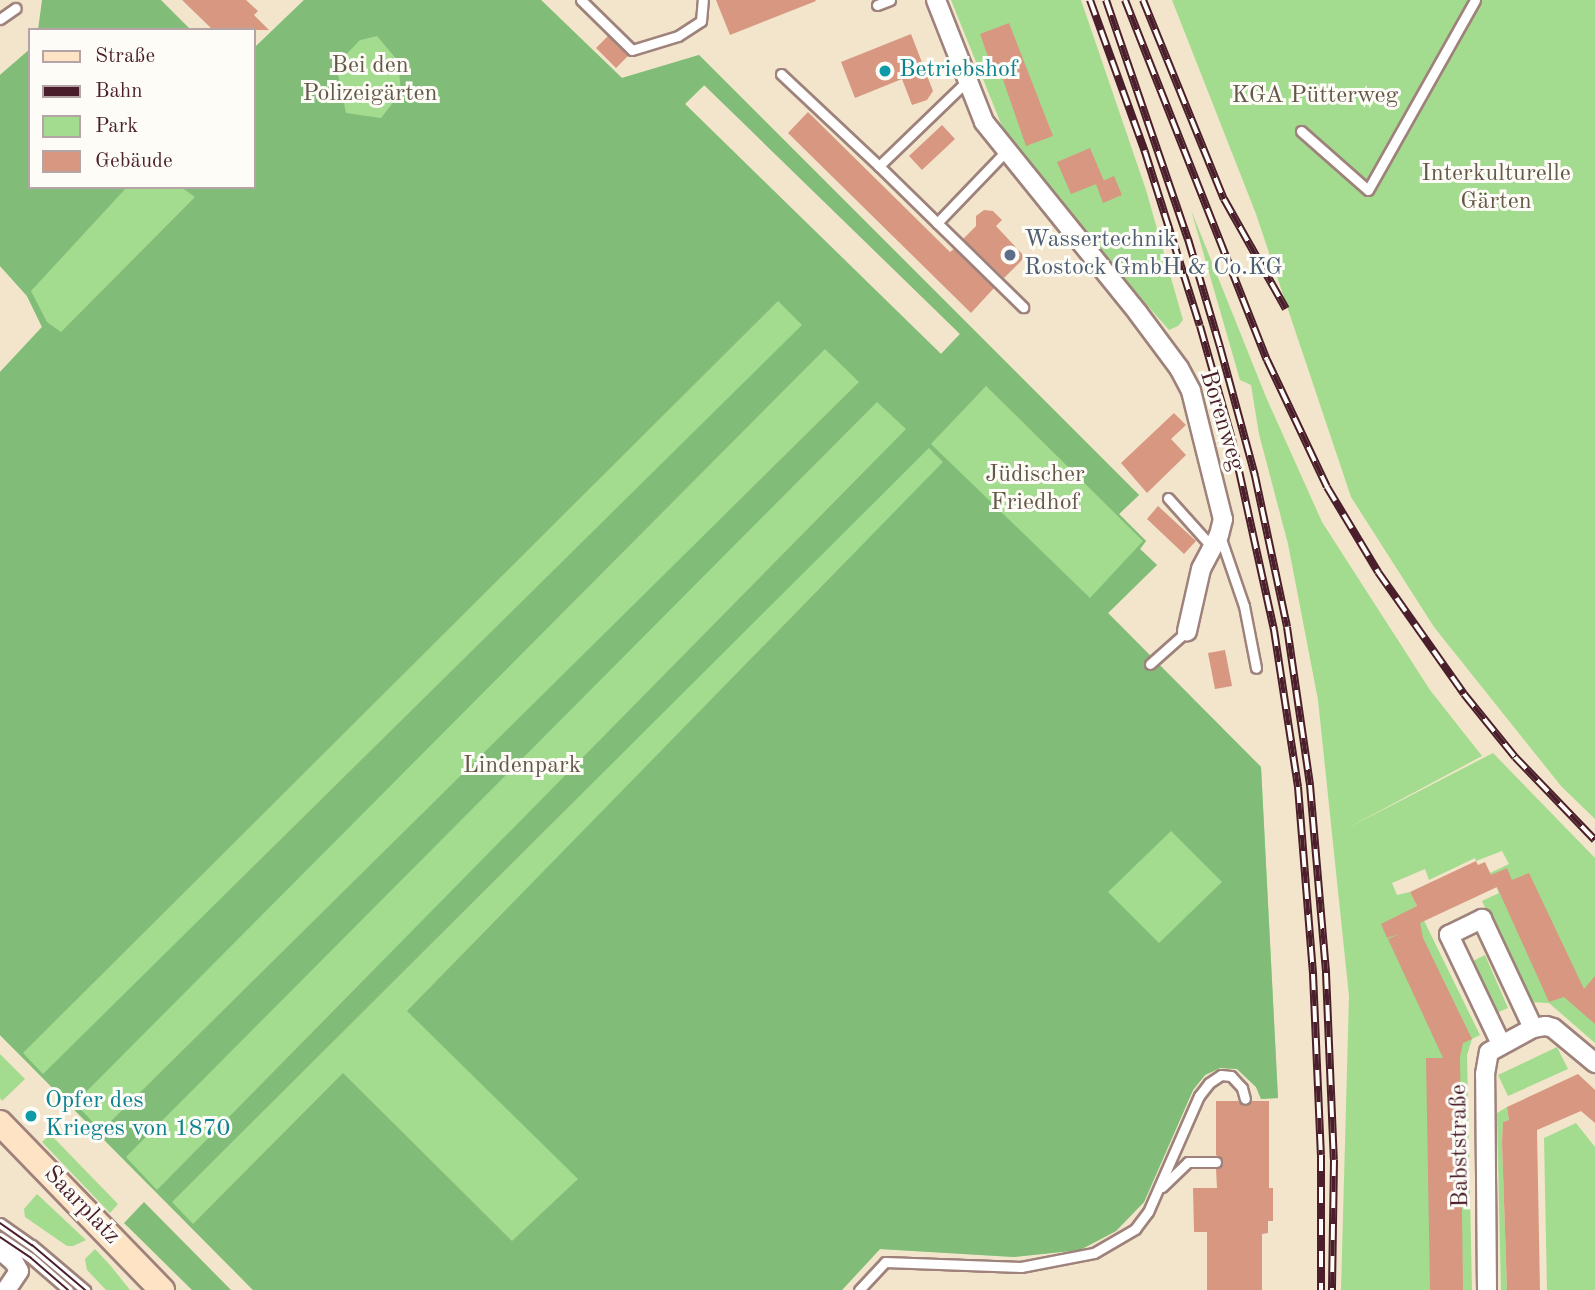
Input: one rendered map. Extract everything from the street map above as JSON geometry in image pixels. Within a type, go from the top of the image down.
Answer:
[{"type":"main road","name":"Saarplatz","points":[[0,1123],[162,1290]]},
{"type":"street","name":"Borenweg","points":[[936,0],[984,122],[1005,152],[1179,368],[1191,391],[1223,519],[1216,541],[1201,569],[1187,631]]},
{"type":"street","points":[[1533,1028],[1482,919],[1449,935],[1502,1044],[1533,1028],[1553,1028],[1595,1063]]},
{"type":"street","name":"Babststraße","points":[[1487,1290],[1485,1074],[1489,1052],[1502,1044]]},
{"type":"street","points":[[0,1250],[14,1262],[19,1271],[6,1290]]},
{"type":"lane","points":[[581,0],[632,50],[678,36],[701,21],[703,0]]},
{"type":"lane","points":[[877,5],[890,0]]},
{"type":"lane","points":[[1301,131],[1368,190],[1475,0]]},
{"type":"lane","points":[[0,19],[16,8]]},
{"type":"lane","points":[[781,74],[1023,307]]},
{"type":"lane","points":[[879,166],[968,80]]},
{"type":"lane","points":[[937,223],[1005,152]]},
{"type":"lane","points":[[1168,498],[1216,541],[1244,606],[1256,668]]},
{"type":"lane","points":[[1150,664],[1187,631]]},
{"type":"lane","points":[[859,1290],[885,1262],[1021,1267],[1094,1253],[1135,1229],[1148,1212],[1199,1096],[1209,1083],[1221,1075],[1231,1076],[1242,1088],[1245,1099]]},
{"type":"lane","points":[[1158,1191],[1188,1162],[1216,1162]]},
{"type":"lane","points":[[0,1223],[32,1245],[85,1290]]},
{"type":"lane","points":[[0,1237],[31,1258],[68,1290]]},
{"type":"green space","points":[[42,0],[161,0],[189,28],[38,28]]},
{"type":"green space","name":"Lindenpark","points":[[304,0],[541,0],[622,78],[699,55],[1139,495],[1119,514],[1146,541],[1140,549],[1157,565],[1108,613],[1261,767],[1278,1098],[1261,1099],[1256,1087],[1237,1069],[1220,1068],[1205,1075],[1193,1090],[1144,1202],[1116,1231],[1080,1250],[1014,1257],[880,1249],[842,1290],[253,1290],[0,1035],[0,372],[42,327],[27,296],[0,266],[0,75],[28,51],[28,189],[256,189],[256,46]],"holes":[[[705,85],[960,334],[941,354],[685,104]]]},
{"type":"green space","name":"Lindenpark","points":[[304,0],[541,0],[622,78],[699,55],[1139,495],[1119,514],[1146,541],[1140,549],[1157,565],[1108,613],[1261,767],[1278,1098],[1261,1099],[1256,1087],[1237,1069],[1220,1068],[1205,1075],[1193,1090],[1144,1202],[1116,1231],[1080,1250],[1014,1257],[880,1249],[842,1290],[253,1290],[0,1035],[0,372],[42,327],[27,296],[0,266],[0,75],[28,51],[28,189],[125,189],[31,291],[47,322],[61,332],[195,197],[184,189],[256,189],[256,46]],"holes":[[[377,36],[398,61],[401,92],[381,118],[346,113],[336,65],[360,40]],[[704,85],[960,334],[941,354],[685,104]],[[778,301],[802,325],[43,1074],[23,1053]],[[825,349],[859,382],[101,1131],[75,1103]],[[986,386],[1143,541],[1090,598],[931,444]],[[877,402],[906,429],[157,1190],[126,1157]],[[929,448],[943,462],[407,1011],[578,1179],[512,1241],[343,1073],[193,1224],[172,1202]],[[1171,831],[1222,882],[1159,943],[1108,892]]]},
{"type":"green space","points":[[951,0],[1081,0],[1146,190],[1183,320],[1178,326],[1169,330],[1062,209],[1006,136]]},
{"type":"green space","points":[[1172,0],[1595,0],[1595,819],[1561,786],[1434,627],[1351,497],[1256,214]]},
{"type":"green space","points":[[1191,210],[1266,397],[1322,522],[1430,690],[1482,756],[1344,830],[1493,753],[1595,858],[1595,1043],[1549,1003],[1528,1002],[1482,901],[1499,893],[1490,873],[1509,864],[1502,851],[1476,861],[1475,858],[1429,880],[1425,869],[1392,883],[1397,895],[1410,892],[1480,1035],[1472,1039],[1467,1055],[1472,1290],[1341,1290],[1349,996],[1318,700],[1288,544],[1259,434],[1251,385],[1240,380]]},
{"type":"green space","points":[[1485,955],[1508,1008],[1494,1014],[1471,962]]},
{"type":"green space","points":[[1557,1047],[1568,1069],[1508,1096],[1498,1075]]},
{"type":"green space","points":[[0,1054],[25,1079],[2,1101],[0,1098]]},
{"type":"green space","points":[[1507,1107],[1509,1120],[1503,1122],[1502,1142],[1507,1290],[1501,1290],[1497,1113]]},
{"type":"green space","points":[[1576,1123],[1595,1147],[1595,1290],[1547,1290],[1544,1138]]},
{"type":"green space","points":[[50,1134],[118,1204],[110,1213],[42,1142]]},
{"type":"green space","points":[[37,1194],[86,1240],[67,1246],[25,1217],[24,1209]]},
{"type":"green space","points":[[144,1202],[231,1290],[192,1290],[124,1223]]},
{"type":"green space","points":[[95,1249],[130,1290],[106,1290],[87,1270],[85,1259]]},
{"type":"building","points":[[182,0],[246,0],[258,11],[254,15],[269,30],[256,28],[211,28]]},
{"type":"building","points":[[716,0],[815,0],[816,1],[730,35]]},
{"type":"building","points":[[1009,23],[1053,136],[1026,146],[1000,71],[994,73],[980,34]]},
{"type":"building","name":"Betriebshof","points":[[911,34],[933,91],[927,100],[912,105],[902,79],[855,98],[841,62]]},
{"type":"building","points":[[608,36],[628,56],[616,68],[596,48]]},
{"type":"building","points":[[808,112],[950,252],[954,249],[994,288],[971,313],[788,133]]},
{"type":"building","points":[[942,125],[955,139],[922,170],[909,156]]},
{"type":"building","points":[[1090,148],[1104,181],[1071,194],[1057,162]]},
{"type":"building","points":[[1114,176],[1122,195],[1103,203],[1096,184]]},
{"type":"building","points":[[984,210],[993,211],[1002,220],[996,226],[1025,257],[1004,278],[963,239],[976,226],[976,216]]},
{"type":"building","points":[[1174,413],[1186,425],[1171,439],[1186,455],[1147,493],[1121,463]]},
{"type":"building","points":[[1158,506],[1196,541],[1184,554],[1147,519]]},
{"type":"building","points":[[1225,650],[1232,686],[1215,689],[1208,653]]},
{"type":"building","points":[[1476,861],[1478,865],[1485,862],[1491,875],[1507,868],[1512,880],[1529,873],[1584,989],[1595,976],[1595,1024],[1564,997],[1549,1002],[1497,887],[1420,923],[1423,938],[1472,1039],[1463,1043],[1460,1057],[1463,1290],[1430,1290],[1426,1058],[1443,1058],[1388,939],[1399,934],[1387,938],[1381,924],[1417,906],[1410,892]]},
{"type":"building","points":[[1578,1074],[1595,1090],[1595,1123],[1581,1111],[1537,1130],[1540,1290],[1507,1290],[1502,1142],[1503,1122],[1509,1120],[1507,1107]]},
{"type":"building","points":[[1216,1101],[1238,1101],[1244,1106],[1252,1101],[1269,1101],[1269,1188],[1273,1188],[1273,1221],[1268,1221],[1268,1233],[1262,1234],[1262,1290],[1207,1290],[1207,1232],[1194,1232],[1193,1188],[1217,1188],[1216,1169],[1223,1161],[1216,1155]]},
{"type":"tram line","points":[[0,1223],[32,1245],[85,1290]]},
{"type":"tram line","points":[[0,1237],[31,1258],[68,1290]]},
{"type":"railway","points":[[1090,0],[1145,152],[1200,326],[1232,439],[1274,630],[1298,787],[1313,974],[1321,1155],[1321,1290]]},
{"type":"railway","points":[[1106,0],[1188,239],[1220,347],[1255,476],[1287,627],[1310,785],[1326,973],[1334,1160],[1332,1290]]},
{"type":"railway","points":[[1125,0],[1267,360],[1327,487],[1378,572],[1464,694],[1515,757],[1595,840]]},
{"type":"railway","points":[[1143,0],[1224,199],[1286,309]]},
{"type":"place","name":"Betriebshof","points":[[885,71]]},
{"type":"place","name":"Wassertechnik Rostock GmbH & Co.KG","points":[[1010,255]]},
{"type":"place","name":"Opfer des Krieges von 1870","points":[[31,1116]]},
{"type":"park label","name":"Bei den Polizeigärten","points":[[370,81]]},
{"type":"park label","name":"KGA Pütterweg","points":[[1315,97]]},
{"type":"park label","name":"Interkulturelle Gärten","points":[[1496,189]]},
{"type":"park label","name":"Jüdischer Friedhof","points":[[1035,490]]}]
